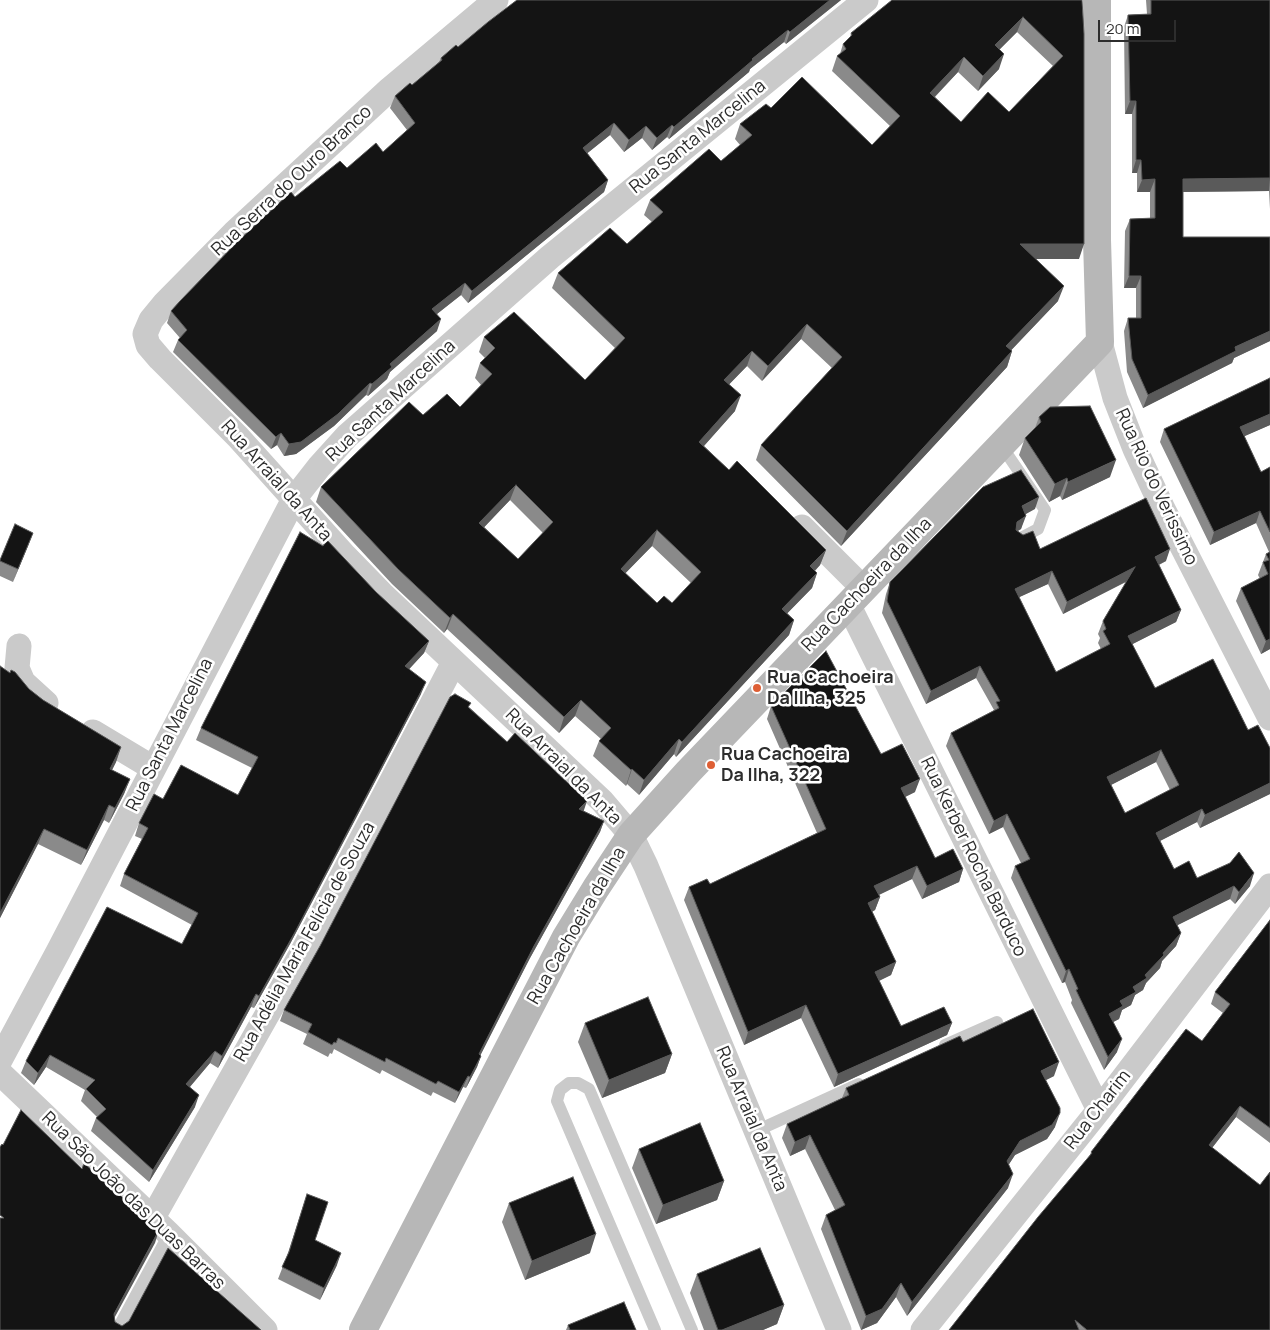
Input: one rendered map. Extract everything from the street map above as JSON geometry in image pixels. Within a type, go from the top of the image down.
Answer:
[{"type":"street","name":"Rua Serra do Ouro Branco","points":[[181,380],[148,346],[145,334],[151,320],[165,303],[234,233],[319,153],[390,89],[496,0]]},
{"type":"street","name":"Rua Santa Marcelina","points":[[0,1060],[294,499],[319,468],[347,436],[550,257],[866,0]]},
{"type":"street","name":"Rua Rio do Verissimo","points":[[1097,0],[1097,240],[1100,342],[1115,398],[1135,449],[1270,718]]},
{"type":"street","name":"Rua Cachoeira da Ilha","points":[[363,1330],[566,937],[631,835],[688,772],[1100,342]]},
{"type":"street","name":"Rua Arraial da Anta","points":[[181,380],[238,437],[345,556],[454,662],[602,801],[631,835],[650,876],[839,1330]]},
{"type":"street","name":"Rua Kerber Rocha Barduco","points":[[787,511],[856,597],[1099,1110]]},
{"type":"street","points":[[18,646],[17,668],[23,682],[46,703],[153,768]]},
{"type":"street","name":"Rua Adélia Maria Felícia de Souza","points":[[161,1227],[454,662]]},
{"type":"street","name":"Rua Charim","points":[[923,1330],[1099,1110],[1270,886]]},
{"type":"street","name":"Rua São João das Duas Barras","points":[[0,1073],[161,1227],[265,1330]]},
{"type":"lane","points":[[1001,445],[1045,510],[1038,529],[1020,539]]},
{"type":"lane","points":[[934,1050],[996,1022]]},
{"type":"lane","points":[[756,1131],[872,1078]]},
{"type":"lane","points":[[655,1330],[557,1101],[560,1090],[569,1083],[578,1083],[589,1089],[692,1330]]},
{"type":"lane","points":[[117,1330],[161,1227]]},
{"type":"building","points":[[517,0],[830,0],[790,32],[788,30],[674,127],[672,125],[657,138],[646,126],[629,140],[614,123],[583,148],[608,180],[472,291],[465,283],[432,309],[441,319],[390,364],[392,367],[372,384],[370,383],[338,414],[301,442],[289,444],[281,433],[276,437],[178,340],[187,330],[171,311],[238,241],[291,192],[295,197],[340,161],[347,168],[376,143],[383,152],[415,123],[395,96],[410,83],[412,85],[442,60],[441,58],[456,45],[458,47]]},
{"type":"building","points":[[892,0],[1082,0],[1084,34],[1084,244],[1020,244],[1064,286],[1006,346],[1012,351],[847,531],[761,445],[842,357],[807,324],[768,366],[752,351],[724,380],[741,395],[699,442],[729,470],[737,461],[826,550],[810,566],[817,573],[782,609],[794,620],[682,742],[679,739],[644,780],[599,741],[611,728],[581,700],[564,717],[453,614],[450,618],[398,569],[321,487],[409,402],[423,415],[447,394],[460,407],[492,374],[480,363],[495,348],[484,337],[514,312],[585,380],[625,338],[558,273],[610,228],[627,244],[663,212],[650,200],[709,149],[721,161],[752,135],[740,124],[766,104],[771,108],[802,77],[872,145],[900,116],[837,56],[846,49],[843,44],[852,35],[851,33]],"holes":[[[1023,17],[1063,56],[1009,112],[988,92],[961,122],[930,93],[964,57],[983,76],[1004,54],[995,45]],[[516,485],[553,522],[518,559],[479,523]],[[657,530],[701,572],[672,603],[664,596],[657,603],[621,569]]]},
{"type":"building","points":[[1151,0],[1270,0],[1270,178],[1183,179],[1183,237],[1270,237],[1270,331],[1235,347],[1236,351],[1148,395],[1132,359],[1128,318],[1141,318],[1141,276],[1129,276],[1130,219],[1155,218],[1155,179],[1142,180],[1141,160],[1136,160],[1136,101],[1130,101],[1128,15],[1151,14]]},
{"type":"building","points":[[1270,378],[1270,414],[1240,427],[1261,472],[1270,467],[1270,532],[1260,511],[1214,532],[1164,429]]},
{"type":"building","points":[[1090,406],[1116,460],[1068,482],[1067,478],[1055,484],[1025,438],[1041,422],[1039,417],[1050,407]]},
{"type":"building","points":[[1021,470],[1039,497],[1022,506],[1026,516],[1017,522],[1016,530],[1023,535],[1033,531],[1040,549],[1146,498],[1170,549],[1155,557],[1181,610],[1128,636],[1155,688],[1213,659],[1248,730],[1258,725],[1270,748],[1270,783],[1205,815],[1202,809],[1156,833],[1174,869],[1189,861],[1197,878],[1230,863],[1239,852],[1254,873],[1239,892],[1234,886],[1173,917],[1181,933],[1145,975],[1147,978],[1133,987],[1136,992],[1120,1001],[1123,1006],[1109,1014],[1122,1039],[1108,1057],[1076,990],[1078,989],[1069,969],[1066,971],[1015,866],[1030,859],[1007,814],[994,821],[951,733],[999,708],[996,702],[1000,701],[980,666],[931,691],[887,601],[890,582],[983,487]],"holes":[[[1135,567],[1103,621],[1106,629],[1103,631],[1110,644],[1056,672],[1015,589],[1052,571],[1067,602]],[[1161,750],[1179,785],[1125,813],[1107,777]]]},
{"type":"building","points":[[15,524],[33,533],[18,569],[0,561]]},
{"type":"building","points":[[300,532],[323,546],[327,540],[376,592],[429,641],[405,666],[426,682],[295,932],[259,996],[256,994],[222,1056],[215,1051],[186,1084],[199,1095],[153,1170],[96,1118],[106,1109],[86,1089],[95,1080],[50,1055],[38,1073],[26,1061],[107,907],[182,944],[198,913],[124,874],[148,828],[139,823],[154,794],[163,799],[181,765],[238,795],[258,757],[201,728]]},
{"type":"building","points":[[1270,552],[1270,639],[1266,641],[1241,588],[1268,574],[1263,562],[1269,560],[1266,554]]},
{"type":"building","points":[[826,651],[881,754],[902,744],[920,779],[901,788],[935,858],[953,849],[963,869],[927,886],[917,866],[874,886],[880,897],[868,903],[896,962],[875,972],[901,1026],[944,1007],[952,1023],[838,1074],[806,1005],[748,1032],[689,887],[707,879],[710,884],[826,829],[771,706]]},
{"type":"building","points":[[0,666],[10,673],[11,670],[15,672],[29,689],[43,700],[121,747],[110,769],[130,779],[115,808],[109,805],[87,850],[44,829],[0,913]]},
{"type":"building","points":[[455,694],[471,703],[468,707],[507,742],[515,733],[587,801],[579,809],[604,821],[534,946],[479,1054],[481,1056],[470,1077],[468,1076],[459,1092],[438,1081],[436,1084],[386,1058],[385,1062],[338,1038],[336,1043],[334,1042],[332,1045],[308,1032],[312,1024],[284,1010],[320,946],[450,697]]},
{"type":"building","points":[[1270,920],[1270,1128],[1240,1106],[1209,1145],[1260,1185],[1270,1172],[1270,1330],[1087,1330],[1075,1320],[1079,1330],[949,1330],[1038,1217],[1092,1153],[1186,1029],[1202,1041],[1230,1004],[1215,992]]},
{"type":"building","points":[[648,997],[672,1054],[609,1080],[585,1023]]},
{"type":"building","points":[[1033,1009],[1059,1062],[1041,1071],[1060,1108],[1060,1113],[1052,1125],[1020,1141],[1007,1161],[1013,1174],[912,1302],[901,1283],[882,1309],[866,1316],[826,1215],[845,1205],[810,1135],[795,1142],[787,1124],[849,1095],[846,1088],[960,1036],[963,1042]]},
{"type":"building","points":[[21,1110],[82,1169],[84,1163],[159,1230],[114,1314],[115,1322],[122,1326],[129,1321],[168,1248],[261,1330],[0,1330],[0,1218],[4,1218],[0,1215],[0,1147],[3,1145]]},
{"type":"building","points":[[700,1123],[724,1181],[663,1205],[639,1149]]},
{"type":"building","points":[[573,1177],[596,1234],[532,1261],[509,1203]]},
{"type":"building","points":[[307,1194],[328,1202],[315,1240],[341,1253],[324,1288],[282,1267],[289,1252]]},
{"type":"building","points":[[760,1248],[784,1305],[718,1330],[697,1274]]},
{"type":"building","points":[[624,1302],[636,1330],[570,1330],[568,1325]]},
{"type":"place","name":"Rua Cachoeira Da Ilha, 325","points":[[757,688]]},
{"type":"place","name":"Rua Cachoeira Da Ilha, 322","points":[[711,765]]}]
